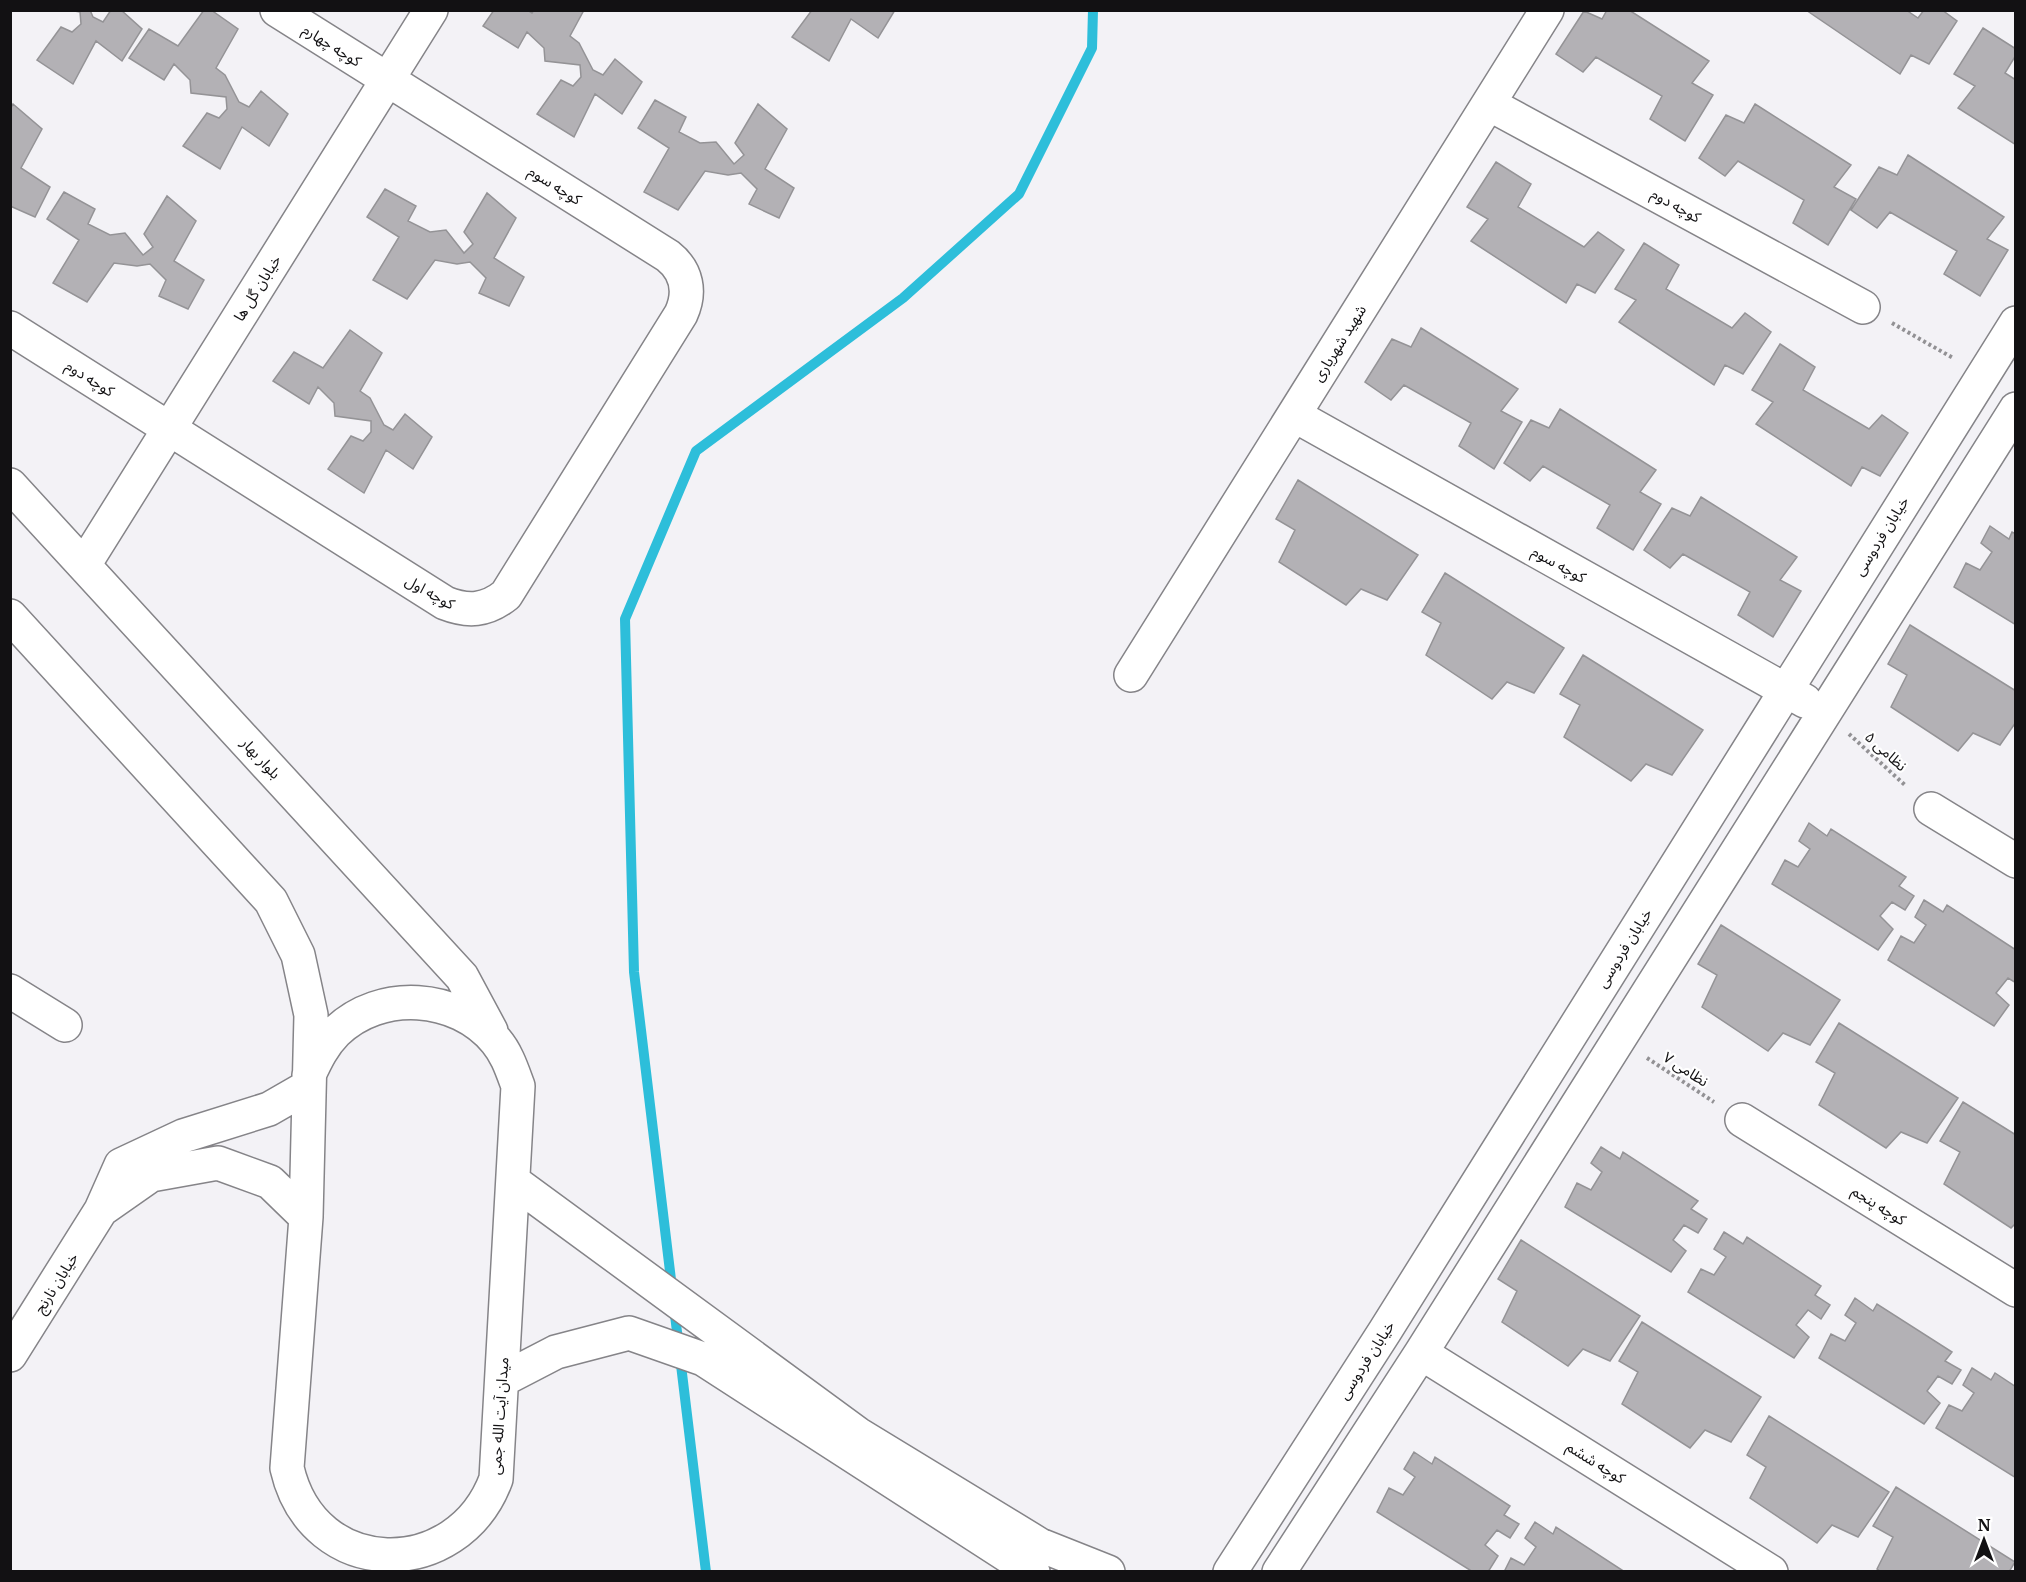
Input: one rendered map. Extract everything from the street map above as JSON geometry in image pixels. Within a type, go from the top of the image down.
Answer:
[{"type":"street","name":"کوچه چهارم","points":[[277,10],[387,80]]},
{"type":"street","name":"خیابان گل ها","points":[[84,565],[430,10]]},
{"type":"street","name":"شهید شهریاری","points":[[1131,675],[1547,10]]},
{"type":"street","name":"کوچه سوم","points":[[387,80],[668,256],[685,278],[687,296],[681,314]]},
{"type":"street","name":"کوچه دوم","points":[[1489,104],[1863,307]]},
{"type":"street","name":"کوچه اول","points":[[169,428],[444,603],[465,609],[477,609],[497,602],[513,586],[681,314]]},
{"type":"street","name":"خیابان فردوسی","points":[[1230,1572],[1391,1321],[2016,323]]},
{"type":"street","name":"کوچه دوم","points":[[10,327],[169,428]]},
{"type":"street","points":[[1279,1572],[1421,1353],[1617,1038],[2016,409]]},
{"type":"street","name":"کوچه سوم","points":[[1294,415],[1825,712]]},
{"type":"street","name":"بلوار بهار","points":[[10,485],[462,977],[496,1041]]},
{"type":"street","points":[[10,616],[271,901],[298,955],[311,1015],[309,1080]]},
{"type":"street","points":[[1930,809],[2016,861]]},
{"type":"street","points":[[10,991],[65,1024]]},
{"type":"street","name":"میدان آیت الله جمی","points":[[405,1002],[430,1003],[455,1011],[477,1023],[496,1041],[510,1062],[518,1086],[496,1479],[488,1503],[475,1524],[432,1563],[412,1561],[387,1563],[362,1558],[342,1560],[304,1515],[292,1492],[287,1468],[306,1217],[309,1080],[320,1052],[343,1027],[356,1017],[380,1006],[405,1002]]},
{"type":"street","name":"خیابان نارنج","points":[[10,1355],[101,1210],[121,1165],[183,1136],[269,1109],[309,1080]]},
{"type":"street","name":"کوچه پنجم","points":[[1742,1120],[2016,1290]]},
{"type":"street","points":[[101,1210],[152,1175],[218,1163],[270,1182],[306,1217]]},
{"type":"street","points":[[513,1181],[858,1434],[1040,1545],[1108,1572]]},
{"type":"street","points":[[502,1380],[556,1352],[629,1333],[704,1359],[1033,1572]]},
{"type":"street","name":"کوچه ششم","points":[[1421,1353],[1771,1572]]},
{"type":"path","points":[[1863,307],[1983,375]]},
{"type":"path","name":"نظامی ۵","points":[[1825,712],[1930,809]]},
{"type":"path","name":"نظامی ۷","points":[[1617,1038],[1742,1120]]},
{"type":"building","points":[[69,10],[90,10],[93,17],[103,22],[111,10],[121,10],[142,29],[122,61],[96,41],[73,84],[37,60],[61,27],[72,32],[81,24],[80,12]]},
{"type":"building","points":[[204,10],[211,10],[238,29],[216,68],[225,75],[239,102],[249,107],[261,91],[288,114],[269,146],[242,127],[220,169],[183,146],[207,113],[219,118],[227,109],[226,97],[191,93],[190,80],[174,64],[164,80],[129,58],[149,29],[178,46]]},
{"type":"building","points":[[494,10],[527,10],[532,13],[534,10],[584,10],[570,36],[579,43],[593,70],[603,75],[615,59],[642,82],[622,114],[595,94],[574,137],[537,114],[561,80],[573,86],[581,77],[580,65],[545,61],[544,48],[527,32],[518,48],[483,26]]},
{"type":"building","points":[[812,10],[895,10],[878,38],[851,19],[829,61],[792,37]]},
{"type":"building","points":[[1607,10],[1629,10],[1709,61],[1692,83],[1713,95],[1685,141],[1650,119],[1662,96],[1596,57],[1583,72],[1556,54],[1584,11],[1602,19]]},
{"type":"building","points":[[1806,10],[1906,10],[1918,18],[1924,10],[1942,10],[1957,21],[1929,64],[1911,55],[1900,74]]},
{"type":"building","points":[[1983,28],[2016,49],[2016,55],[2005,73],[2016,80],[2016,145],[1958,108],[1975,86],[1954,74]]},
{"type":"building","points":[[655,100],[686,117],[679,132],[700,143],[716,142],[734,164],[744,155],[735,143],[758,104],[787,129],[765,169],[794,188],[779,218],[749,204],[757,189],[741,173],[728,175],[705,171],[678,210],[644,192],[669,148],[638,128]]},
{"type":"building","points":[[13,104],[42,129],[21,168],[50,187],[35,217],[10,206],[10,109]]},
{"type":"building","points":[[1755,104],[1851,165],[1834,187],[1856,199],[1828,245],[1793,223],[1804,200],[1738,161],[1725,176],[1699,158],[1726,115],[1744,123]]},
{"type":"building","points":[[1908,155],[2004,217],[1987,239],[2008,250],[1980,296],[1944,274],[1957,251],[1890,212],[1877,228],[1851,210],[1879,167],[1897,175]]},
{"type":"building","points":[[1496,162],[1531,184],[1518,207],[1584,247],[1598,232],[1624,250],[1595,293],[1577,284],[1566,303],[1471,241],[1488,219],[1467,207]]},
{"type":"building","points":[[385,189],[416,206],[408,221],[430,232],[446,230],[464,253],[473,244],[464,232],[487,193],[516,218],[494,258],[524,277],[509,306],[479,293],[486,278],[470,262],[457,264],[435,260],[407,299],[373,280],[399,237],[367,217]]},
{"type":"building","points":[[64,192],[95,209],[88,224],[110,235],[125,233],[143,255],[153,247],[144,234],[167,196],[196,221],[174,261],[204,280],[188,309],[159,296],[166,280],[150,264],[137,266],[114,263],[87,302],[53,283],[79,240],[47,219]]},
{"type":"building","points":[[1644,243],[1679,265],[1666,289],[1732,328],[1745,313],[1771,332],[1743,374],[1725,365],[1714,385],[1619,322],[1636,300],[1615,289]]},
{"type":"building","points":[[1421,328],[1518,389],[1501,411],[1522,422],[1494,469],[1459,446],[1471,423],[1404,385],[1391,400],[1365,382],[1392,339],[1411,347]]},
{"type":"building","points":[[350,330],[382,353],[360,391],[370,398],[384,425],[393,430],[405,414],[432,437],[413,469],[386,450],[364,493],[328,469],[351,436],[363,441],[371,432],[371,421],[335,416],[334,403],[318,387],[309,404],[273,381],[294,352],[323,368]]},
{"type":"building","points":[[1780,344],[1815,367],[1803,390],[1869,429],[1882,415],[1908,433],[1880,476],[1862,467],[1851,486],[1756,424],[1773,402],[1752,390]]},
{"type":"building","points":[[1560,409],[1656,470],[1640,492],[1661,504],[1633,550],[1597,528],[1610,505],[1543,466],[1530,481],[1504,463],[1531,420],[1549,428]]},
{"type":"building","points":[[1298,480],[1418,555],[1387,600],[1361,589],[1346,605],[1279,562],[1295,530],[1276,519]]},
{"type":"building","points":[[1701,497],[1797,557],[1780,580],[1801,591],[1773,637],[1738,615],[1750,592],[1683,554],[1670,568],[1644,550],[1672,508],[1690,516]]},
{"type":"building","points":[[1990,526],[2009,539],[2012,532],[2016,534],[2016,625],[1954,587],[1966,563],[1980,570],[1992,552],[1981,543]]},
{"type":"building","points":[[1445,573],[1564,648],[1534,693],[1507,682],[1492,699],[1426,655],[1441,623],[1422,612]]},
{"type":"building","points":[[1910,625],[2016,691],[2016,722],[2000,745],[1973,733],[1958,751],[1891,707],[1907,675],[1888,664]]},
{"type":"building","points":[[1583,655],[1703,730],[1672,775],[1646,764],[1631,781],[1564,737],[1580,705],[1560,694]]},
{"type":"building","points":[[1809,823],[1827,836],[1831,829],[1906,877],[1899,886],[1914,896],[1905,910],[1892,902],[1880,916],[1893,929],[1878,950],[1772,884],[1785,860],[1798,867],[1810,849],[1799,841]]},
{"type":"building","points":[[1924,900],[1943,912],[1947,905],[2016,950],[2016,983],[2008,978],[1996,993],[2009,1005],[1994,1026],[1888,960],[1901,936],[1914,943],[1926,925],[1915,917]]},
{"type":"building","points":[[1721,925],[1840,1000],[1810,1045],[1783,1033],[1768,1051],[1702,1007],[1717,975],[1698,964]]},
{"type":"building","points":[[1839,1023],[1958,1098],[1927,1143],[1901,1132],[1886,1148],[1819,1105],[1835,1073],[1816,1062]]},
{"type":"building","points":[[1963,1102],[2016,1135],[2016,1223],[2011,1228],[1944,1184],[1960,1152],[1940,1141]]},
{"type":"building","points":[[1601,1147],[1620,1159],[1623,1152],[1698,1201],[1691,1209],[1707,1219],[1698,1233],[1684,1225],[1673,1240],[1686,1251],[1671,1272],[1565,1207],[1577,1183],[1591,1190],[1602,1172],[1591,1163]]},
{"type":"building","points":[[1724,1232],[1743,1244],[1747,1237],[1821,1286],[1815,1295],[1830,1305],[1821,1319],[1808,1310],[1796,1325],[1809,1337],[1794,1358],[1688,1292],[1701,1269],[1714,1275],[1726,1257],[1714,1249]]},
{"type":"building","points":[[1521,1240],[1640,1316],[1610,1361],[1583,1349],[1568,1366],[1502,1322],[1517,1291],[1498,1279]]},
{"type":"building","points":[[1855,1298],[1873,1311],[1877,1304],[1952,1352],[1945,1361],[1961,1370],[1952,1384],[1938,1376],[1927,1391],[1940,1403],[1924,1424],[1819,1358],[1831,1334],[1845,1341],[1856,1323],[1845,1315]]},
{"type":"building","points":[[1642,1322],[1761,1397],[1731,1442],[1705,1430],[1690,1448],[1622,1404],[1638,1372],[1619,1361]]},
{"type":"building","points":[[1972,1368],[1991,1380],[1995,1373],[2016,1387],[2016,1478],[1936,1428],[1949,1405],[1962,1411],[1974,1393],[1963,1385]]},
{"type":"building","points":[[1769,1416],[1889,1492],[1858,1537],[1832,1525],[1817,1543],[1750,1498],[1766,1467],[1747,1455]]},
{"type":"building","points":[[1414,1452],[1432,1464],[1435,1457],[1510,1506],[1504,1515],[1519,1524],[1510,1538],[1497,1530],[1485,1545],[1498,1556],[1488,1572],[1473,1572],[1377,1512],[1389,1488],[1403,1495],[1415,1477],[1404,1469]]},
{"type":"building","points":[[1896,1487],[2015,1562],[2009,1572],[1881,1572],[1877,1569],[1893,1537],[1873,1526]]},
{"type":"building","points":[[1535,1522],[1553,1534],[1556,1527],[1625,1572],[1504,1572],[1511,1558],[1524,1565],[1536,1547],[1525,1538]]},
{"type":"waterway","points":[[672,1288],[634,972],[625,619],[696,451],[903,298],[1019,194],[1092,48],[1093,10]]},
{"type":"waterway","points":[[674,1307],[706,1572]]}]
